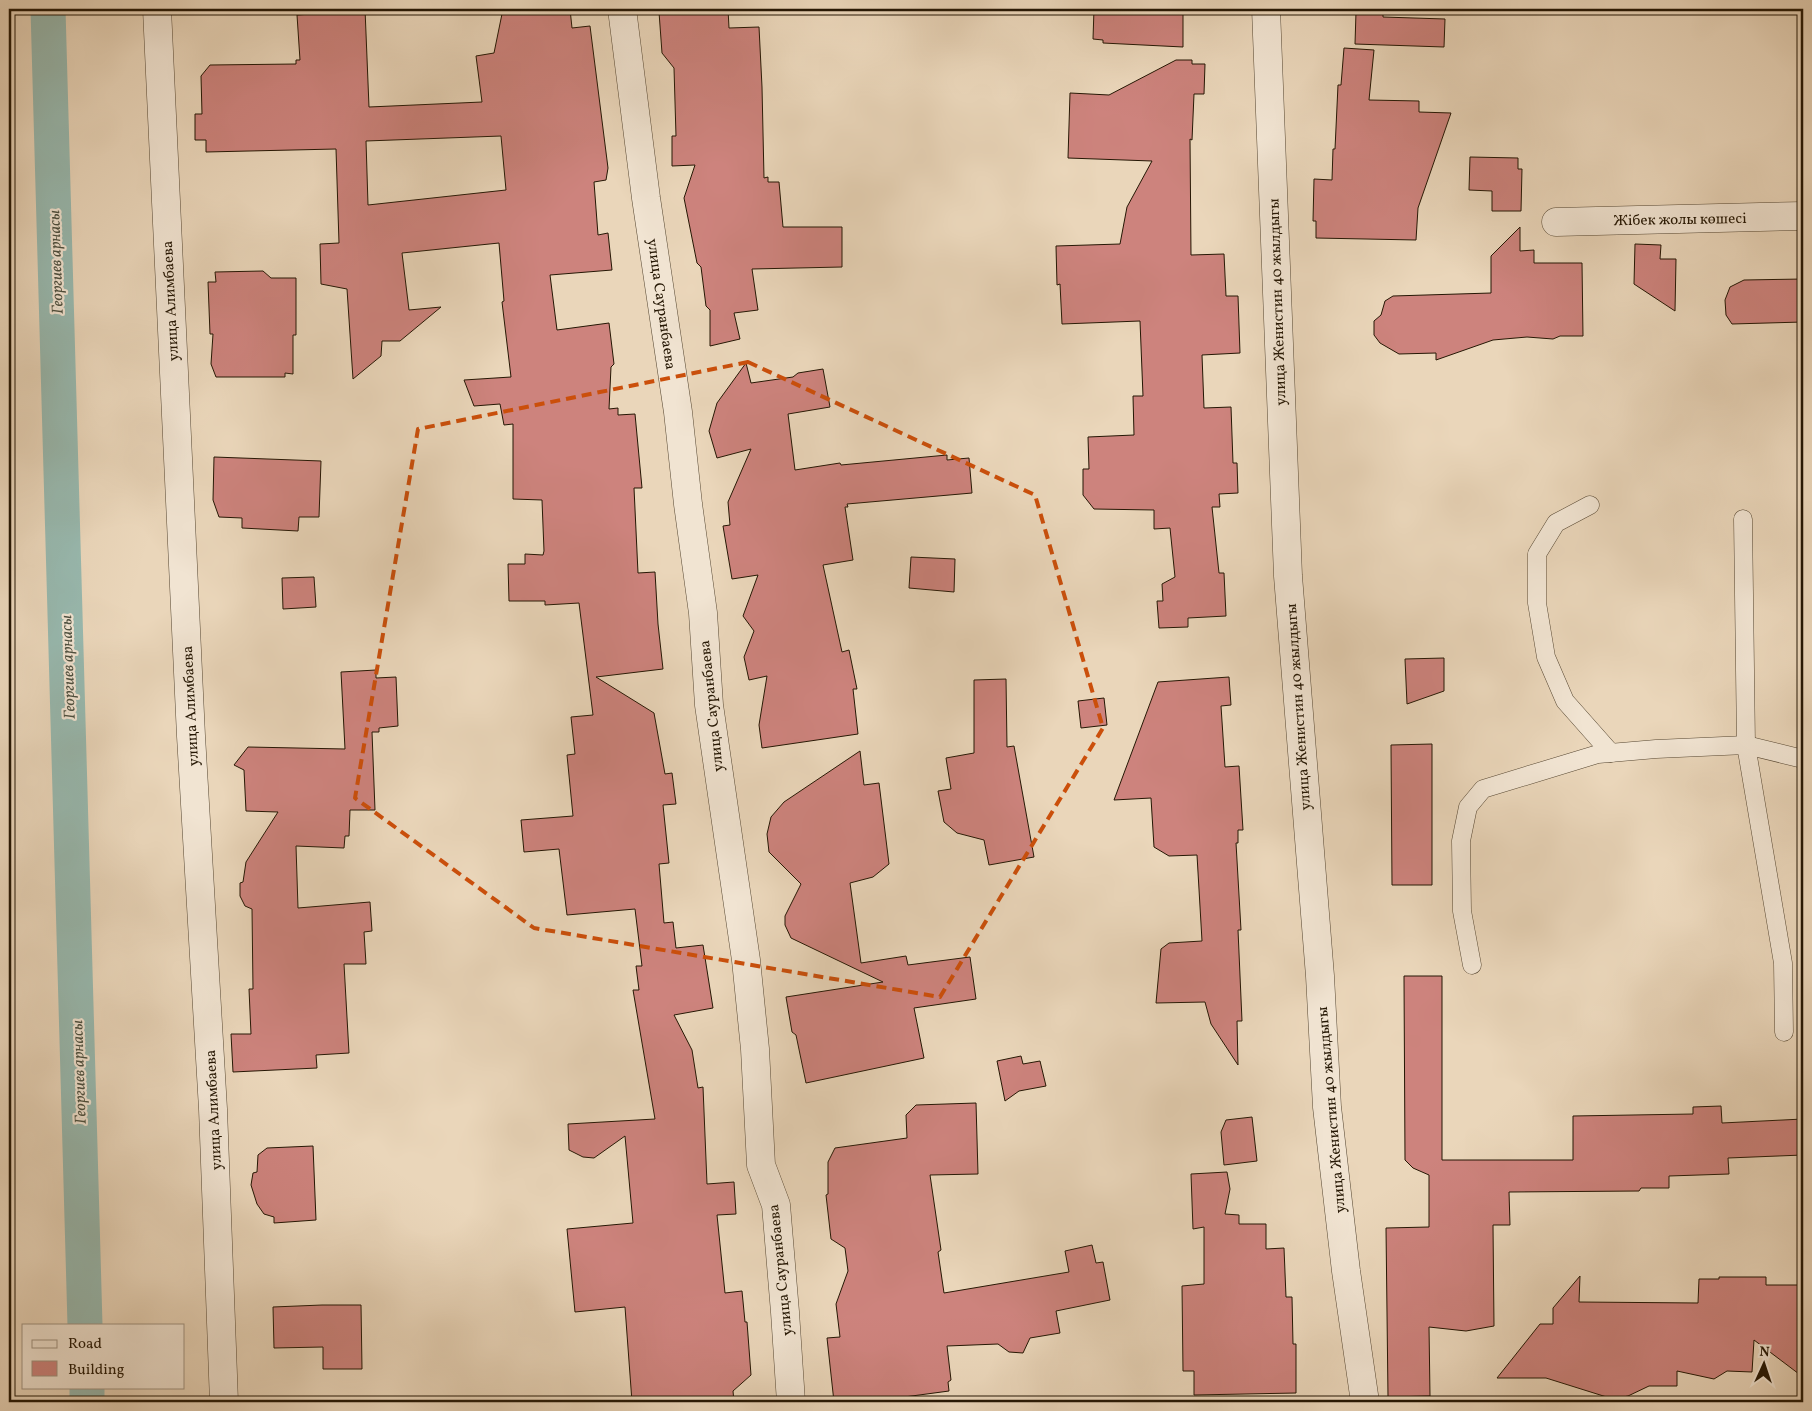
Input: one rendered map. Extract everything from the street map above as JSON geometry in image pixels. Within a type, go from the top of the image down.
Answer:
[{"type":"street","name":"улица Алимбаева","points":[[157,9],[191,736],[213,1109],[224,1402]]},
{"type":"street","name":"улица Сауранбаева","points":[[622,9],[646,198],[678,412],[703,613],[709,705],[746,960],[755,1049],[761,1165],[776,1206],[786,1312],[791,1402]]},
{"type":"street","name":"улица Женистин 40 жылдыгы","points":[[1266,9],[1288,576],[1320,976],[1327,1107],[1346,1271],[1365,1402]]},
{"type":"street","name":"Жібек жолы көшесі","points":[[1556,222],[1803,216]]},
{"type":"lane","points":[[1590,505],[1556,523],[1537,554],[1537,603],[1546,657],[1565,701],[1611,753]]},
{"type":"lane","points":[[1743,520],[1746,745],[1782,964],[1784,1032]]},
{"type":"lane","points":[[1472,965],[1462,911],[1461,841],[1468,807],[1483,789],[1598,754],[1746,745],[1803,759]]},
{"type":"highlighted area","points":[[748,362],[1035,495],[1103,728],[940,997],[534,928],[355,798],[418,429]]},
{"type":"building","points":[[311,9],[365,9],[369,107],[482,102],[476,56],[494,53],[503,9],[570,9],[572,28],[590,26],[608,168],[606,180],[594,182],[598,235],[608,233],[612,270],[550,275],[557,330],[609,323],[614,364],[611,367],[609,409],[618,408],[618,415],[635,414],[642,488],[634,488],[638,573],[655,572],[663,669],[596,677],[654,713],[665,774],[672,773],[676,804],[663,805],[669,863],[659,864],[664,923],[673,922],[676,948],[703,945],[713,1008],[674,1015],[692,1050],[698,1088],[703,1087],[707,1184],[734,1182],[736,1214],[717,1215],[725,1293],[742,1291],[745,1322],[747,1322],[751,1375],[733,1391],[734,1402],[632,1402],[625,1307],[575,1312],[567,1229],[633,1223],[625,1136],[594,1158],[583,1157],[569,1150],[568,1124],[655,1119],[633,990],[639,990],[636,966],[642,966],[635,909],[567,915],[559,849],[524,852],[521,820],[573,816],[567,755],[575,754],[571,717],[593,715],[579,603],[545,605],[545,601],[509,601],[508,564],[525,564],[525,554],[543,555],[542,500],[513,499],[513,424],[504,425],[500,404],[474,406],[464,380],[511,377],[502,302],[504,301],[499,243],[402,253],[409,310],[441,307],[400,341],[382,341],[381,356],[353,379],[347,289],[321,284],[320,244],[339,243],[336,149],[206,152],[206,140],[195,140],[195,114],[202,114],[201,76],[210,65],[296,64],[296,60],[300,60],[297,15],[311,14]],"holes":[[[501,136],[506,190],[368,205],[366,141]]]},
{"type":"building","points":[[728,9],[729,28],[759,27],[764,178],[768,177],[768,182],[779,182],[783,227],[842,227],[842,267],[752,269],[758,310],[734,313],[740,339],[710,346],[710,310],[706,306],[701,267],[697,263],[684,198],[695,165],[672,166],[672,136],[676,136],[674,68],[662,53],[659,12]]},
{"type":"building","points":[[1094,9],[1183,9],[1183,47],[1103,43],[1103,40],[1093,39]]},
{"type":"building","points":[[1356,12],[1383,13],[1383,17],[1445,19],[1444,47],[1355,44]]},
{"type":"building","points":[[1344,48],[1374,50],[1369,100],[1419,101],[1419,112],[1451,113],[1418,208],[1416,240],[1316,238],[1316,221],[1313,221],[1314,179],[1332,180],[1338,85],[1341,85]]},
{"type":"building","points":[[1176,60],[1192,60],[1192,64],[1205,64],[1204,94],[1194,94],[1192,140],[1190,139],[1191,255],[1224,254],[1226,296],[1238,296],[1240,353],[1202,355],[1204,408],[1231,407],[1233,463],[1237,463],[1238,493],[1219,494],[1220,507],[1212,507],[1219,573],[1224,573],[1226,616],[1188,618],[1188,627],[1159,628],[1157,601],[1163,601],[1162,584],[1175,577],[1170,528],[1154,529],[1154,510],[1094,509],[1083,495],[1083,469],[1089,469],[1088,437],[1134,435],[1133,396],[1143,396],[1140,321],[1062,324],[1060,284],[1057,285],[1056,246],[1120,244],[1127,207],[1152,161],[1068,158],[1070,93],[1109,95]]},
{"type":"building","points":[[1470,157],[1518,158],[1518,169],[1522,169],[1521,211],[1492,211],[1492,191],[1469,190]]},
{"type":"building","points":[[1520,227],[1520,251],[1534,250],[1534,263],[1582,263],[1583,336],[1560,336],[1553,339],[1527,337],[1493,340],[1436,360],[1436,353],[1399,354],[1380,343],[1374,335],[1374,321],[1381,315],[1385,301],[1393,296],[1491,293],[1491,256]]},
{"type":"building","points":[[1635,244],[1661,245],[1660,259],[1676,259],[1675,311],[1634,284]]},
{"type":"building","points":[[263,271],[271,278],[296,278],[296,335],[293,335],[293,374],[285,373],[285,377],[216,377],[211,364],[213,334],[210,334],[208,282],[216,282],[215,272]]},
{"type":"building","points":[[1803,279],[1803,322],[1732,324],[1726,315],[1725,300],[1730,287],[1744,280]]},
{"type":"building","points":[[746,363],[751,383],[793,377],[798,373],[823,369],[830,407],[788,414],[795,470],[840,463],[841,465],[947,455],[947,460],[969,458],[972,493],[847,504],[848,507],[845,507],[853,560],[823,565],[842,652],[849,650],[857,689],[853,689],[858,734],[762,748],[759,725],[767,676],[749,680],[744,657],[754,631],[743,616],[758,575],[732,579],[723,526],[730,525],[728,502],[751,449],[717,458],[709,431],[717,403]]},
{"type":"building","points":[[214,457],[321,461],[319,517],[299,517],[298,531],[242,528],[242,518],[219,517],[213,500]]},
{"type":"building","points":[[911,557],[955,559],[954,592],[909,588]]},
{"type":"building","points":[[314,577],[316,607],[283,609],[282,578]]},
{"type":"building","points":[[1444,658],[1444,691],[1407,704],[1405,659]]},
{"type":"building","points":[[376,670],[376,678],[396,677],[398,726],[379,728],[379,732],[372,732],[375,810],[350,810],[349,836],[345,836],[344,848],[296,846],[298,908],[370,902],[372,931],[364,932],[366,964],[344,964],[349,1053],[316,1055],[317,1068],[233,1072],[231,1034],[251,1034],[249,989],[253,989],[252,909],[245,906],[240,896],[240,883],[243,882],[246,862],[278,812],[246,811],[244,770],[234,765],[248,747],[345,749],[341,672]]},
{"type":"building","points":[[1229,677],[1231,705],[1221,706],[1225,767],[1239,766],[1243,830],[1238,830],[1238,843],[1236,843],[1241,930],[1238,930],[1242,1021],[1237,1021],[1238,1065],[1211,1024],[1205,1002],[1156,1003],[1161,949],[1169,943],[1202,941],[1197,855],[1169,856],[1154,847],[1151,798],[1114,800],[1158,682]]},
{"type":"building","points":[[1006,679],[1007,747],[1014,746],[1034,857],[989,865],[984,840],[957,833],[944,822],[938,791],[951,789],[946,758],[974,753],[974,680]]},
{"type":"building","points":[[1104,698],[1107,725],[1081,728],[1078,701]]},
{"type":"building","points":[[1432,744],[1432,885],[1392,885],[1391,745]]},
{"type":"building","points":[[860,751],[864,785],[879,783],[889,864],[873,877],[850,883],[861,963],[906,956],[908,965],[970,957],[976,999],[914,1008],[924,1058],[806,1083],[796,1035],[792,1032],[786,997],[883,982],[791,938],[785,925],[785,916],[801,884],[769,852],[767,834],[771,817],[784,802]]},
{"type":"building","points":[[1404,976],[1442,976],[1442,1160],[1573,1160],[1573,1116],[1693,1114],[1693,1107],[1721,1106],[1722,1123],[1803,1119],[1803,1155],[1728,1158],[1729,1174],[1669,1176],[1669,1188],[1641,1188],[1639,1191],[1509,1192],[1510,1225],[1493,1225],[1494,1326],[1466,1331],[1429,1327],[1430,1396],[1388,1397],[1386,1228],[1429,1227],[1429,1175],[1413,1168],[1405,1160]]},
{"type":"building","points":[[1021,1056],[1023,1064],[1040,1061],[1046,1086],[1019,1091],[1005,1101],[997,1061]]},
{"type":"building","points":[[976,1103],[978,1174],[930,1175],[941,1250],[938,1252],[944,1293],[1069,1272],[1065,1251],[1092,1245],[1096,1263],[1103,1262],[1110,1300],[1056,1311],[1060,1333],[1030,1338],[1023,1353],[1009,1352],[998,1344],[947,1346],[951,1380],[948,1382],[949,1391],[867,1402],[834,1402],[827,1338],[840,1337],[836,1304],[848,1271],[845,1248],[831,1239],[826,1195],[828,1194],[828,1162],[835,1148],[907,1138],[906,1115],[916,1105]]},
{"type":"building","points":[[1252,1117],[1257,1161],[1224,1165],[1221,1132],[1226,1120]]},
{"type":"building","points":[[313,1146],[316,1220],[274,1223],[274,1217],[264,1214],[257,1204],[251,1185],[253,1173],[257,1172],[258,1155],[267,1148]]},
{"type":"building","points":[[1227,1172],[1230,1189],[1225,1214],[1239,1215],[1239,1224],[1266,1224],[1266,1249],[1284,1248],[1286,1297],[1292,1297],[1293,1344],[1296,1344],[1296,1393],[1194,1395],[1194,1371],[1183,1371],[1182,1286],[1204,1284],[1204,1227],[1193,1229],[1191,1174]]},
{"type":"building","points":[[1580,1276],[1579,1302],[1698,1303],[1699,1279],[1719,1279],[1719,1277],[1766,1277],[1766,1285],[1803,1285],[1803,1377],[1754,1340],[1752,1372],[1727,1371],[1714,1379],[1677,1371],[1677,1386],[1649,1386],[1628,1396],[1613,1399],[1546,1378],[1497,1378],[1540,1324],[1553,1324],[1553,1308]]},
{"type":"building","points":[[361,1305],[362,1369],[323,1369],[323,1347],[274,1348],[273,1307]]},
{"type":"waterway","name":"Георгиев арнасы","points":[[48,9],[85,1324]]},
{"type":"waterway","name":"Георгиев арнасы","points":[[87,1388],[87,1402]]}]
